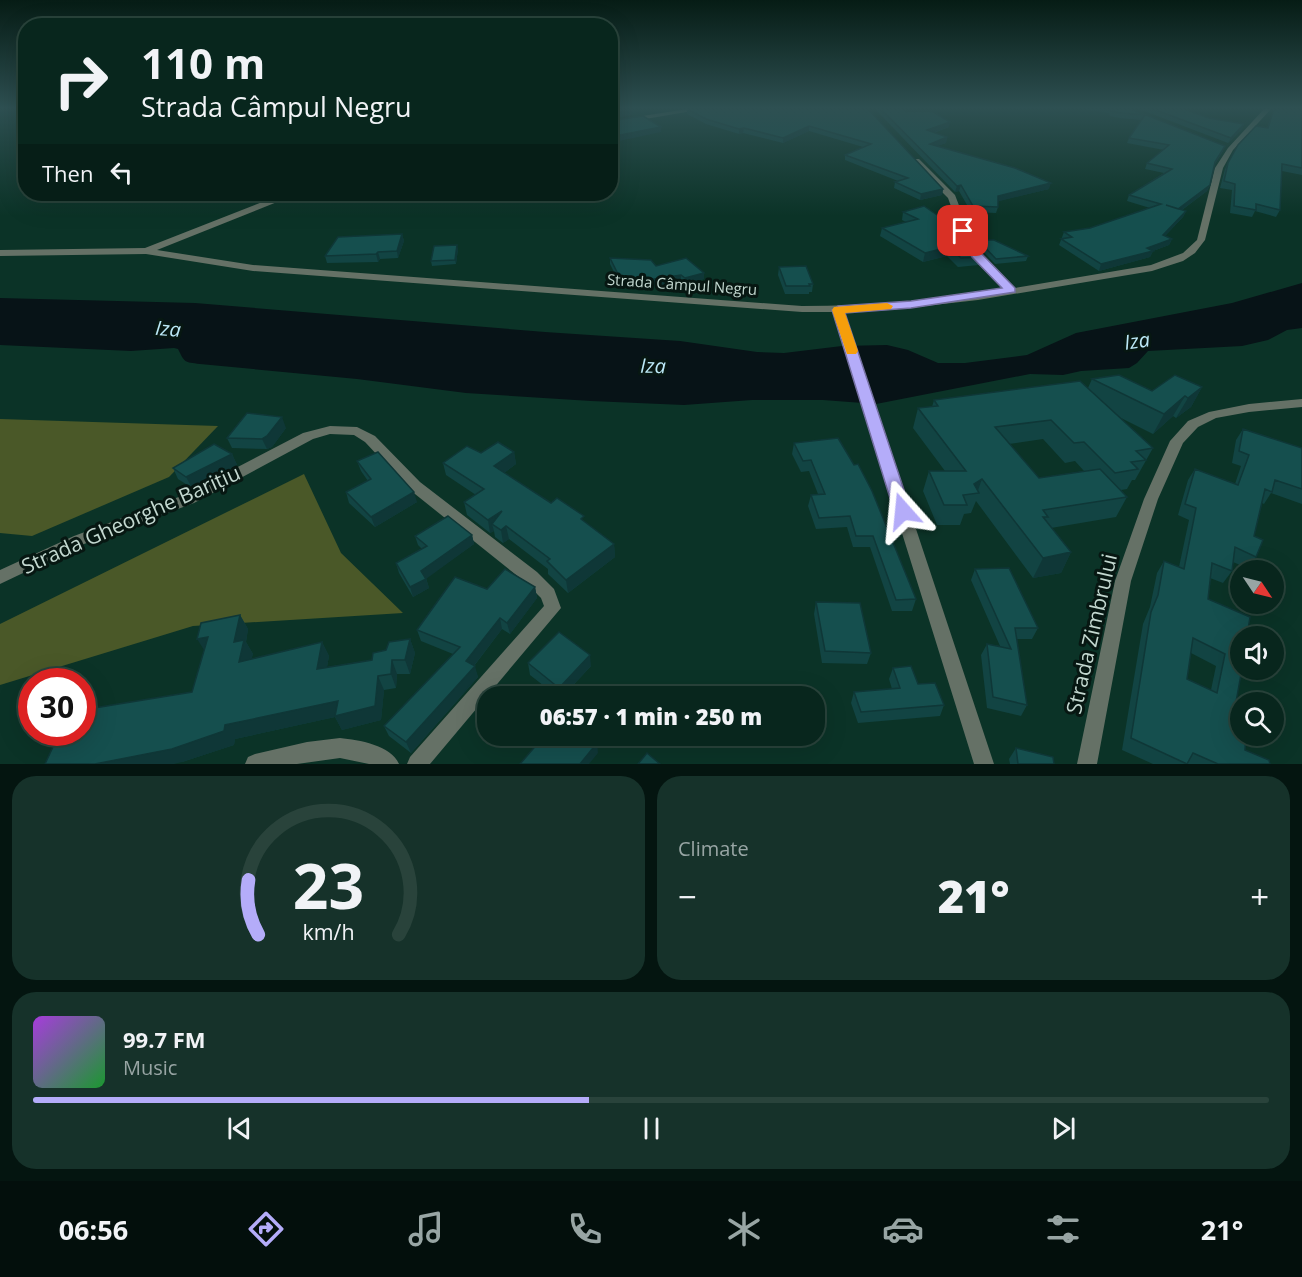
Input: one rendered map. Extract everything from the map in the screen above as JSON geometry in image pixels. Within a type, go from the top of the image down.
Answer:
[{"type":"street","name":"Strada Câmpul Negru","points":[[0,253],[146,251],[253,268],[838,310],[911,305],[1152,268],[1190,253],[1201,240],[1219,168],[1228,145]]},
{"type":"street","points":[[912,156],[952,197],[971,248],[1011,290]]},
{"type":"street","points":[[146,251],[271,201]]},
{"type":"street","points":[[838,310],[984,764]]},
{"type":"street","name":"Strada Zimbrului","points":[[1087,764],[1123,580],[1151,499],[1177,441],[1193,424],[1213,415],[1240,409],[1302,403]]},
{"type":"street","name":"Strada Gheorghe Barițiu","points":[[0,577],[79,540],[189,499],[308,436],[330,430],[357,431],[370,439],[415,486],[531,577],[548,594],[553,608],[417,764]]},
{"type":"street","points":[[255,764],[340,746],[373,753],[389,764]]},
{"type":"green space","points":[[0,419],[218,426],[169,477],[32,536],[0,533]]},
{"type":"green space","points":[[304,474],[341,553],[403,613],[193,626],[56,668],[18,668],[18,679],[0,685],[0,624]]},
{"type":"water","name":"Iza","points":[[1302,283],[1302,328],[1287,330],[1268,340],[1242,346],[1148,351],[1129,368],[1081,371],[1063,375],[1030,374],[876,404],[823,400],[752,400],[684,405],[466,393],[357,379],[191,363],[182,357],[178,349],[174,348],[131,351],[0,345],[0,298],[195,303],[680,341],[757,352],[784,353],[842,346],[887,345],[908,350],[938,363],[965,363],[1027,355],[1076,333],[1232,303]]},
{"type":"building","points":[[869,145],[901,145],[943,189],[921,194],[895,182],[908,178],[845,155]]},
{"type":"building","points":[[916,145],[932,145],[1015,168],[1051,183],[998,196],[998,207],[973,206],[961,185],[957,186]]},
{"type":"building","points":[[1167,145],[1225,146],[1215,162],[1210,185],[1178,209],[1186,211],[1163,235],[1172,239],[1147,248],[1153,251],[1101,264],[1061,239],[1072,237],[1064,232],[1090,228],[1161,204],[1129,195],[1172,169],[1147,163],[1169,145]]},
{"type":"building","points":[[1238,145],[1302,145],[1302,168],[1282,164],[1280,210],[1256,204],[1256,210],[1234,206],[1235,184],[1224,181],[1228,163]]},
{"type":"building","points":[[924,206],[959,230],[981,257],[961,258],[949,247],[925,253],[882,228],[918,219],[903,212]]},
{"type":"building","points":[[402,234],[397,251],[325,256],[338,237]]},
{"type":"building","points":[[978,240],[994,240],[1028,256],[996,259]]},
{"type":"building","points":[[457,245],[455,260],[431,261],[434,246]]},
{"type":"building","points":[[610,258],[651,260],[656,266],[686,258],[704,273],[685,278],[681,275],[633,282],[632,278],[621,280]]},
{"type":"building","points":[[806,266],[813,284],[786,286],[779,267]]},
{"type":"building","points":[[1119,375],[1152,391],[1175,375],[1202,387],[1188,398],[1185,396],[1164,414],[1092,379]]},
{"type":"building","points":[[1080,381],[1153,448],[1136,451],[1146,460],[1131,462],[1138,469],[1115,473],[1084,442],[1074,443],[1051,420],[995,427],[1039,478],[1100,469],[1127,497],[1043,510],[1048,517],[1043,517],[1071,552],[1043,558],[982,479],[974,484],[979,493],[963,495],[967,505],[944,505],[929,471],[966,471],[918,408],[938,406],[934,400]]},
{"type":"building","points":[[247,413],[282,417],[262,439],[227,438]]},
{"type":"building","points":[[1243,429],[1302,448],[1302,489],[1275,480],[1272,492],[1265,489],[1254,536],[1263,540],[1256,557],[1235,547],[1233,560],[1230,560],[1230,570],[1212,563],[1208,599],[1230,608],[1230,614],[1243,614],[1250,617],[1249,626],[1230,626],[1230,680],[1240,680],[1238,692],[1230,692],[1230,746],[1245,746],[1245,750],[1269,760],[1270,764],[1218,764],[1193,753],[1187,764],[1131,738],[1151,612],[1158,595],[1164,561],[1184,569],[1196,508],[1185,504],[1195,469],[1238,485],[1249,455],[1239,451]],"holes":[[[1193,638],[1225,654],[1217,693],[1187,679]]]},
{"type":"building","points":[[838,438],[854,465],[858,464],[872,491],[916,599],[896,600],[873,536],[856,536],[850,516],[819,518],[811,495],[825,494],[811,460],[803,461],[794,443]]},
{"type":"building","points":[[498,442],[514,452],[494,466],[551,503],[557,498],[584,516],[581,519],[614,544],[566,580],[547,561],[550,559],[506,526],[501,530],[492,524],[502,511],[488,520],[464,502],[484,489],[443,463],[467,446],[481,453]]},
{"type":"building","points":[[214,444],[232,454],[186,477],[173,468]]},
{"type":"building","points":[[378,452],[414,492],[371,517],[346,492],[371,479],[357,461]]},
{"type":"building","points":[[448,516],[472,535],[421,571],[426,579],[410,587],[396,563],[427,546],[415,536]]},
{"type":"building","points":[[1009,568],[1038,628],[1015,628],[1027,705],[993,697],[987,644],[1011,649],[975,569]]},
{"type":"building","points":[[505,569],[535,587],[507,623],[500,618],[466,661],[475,666],[406,742],[384,726],[460,647],[417,630],[455,577],[487,589]]},
{"type":"building","points":[[816,602],[860,603],[871,653],[825,651]]},
{"type":"building","points":[[240,615],[234,642],[244,640],[239,662],[322,642],[317,669],[372,660],[373,653],[386,650],[389,642],[410,639],[405,660],[392,660],[391,674],[378,676],[375,706],[335,716],[338,701],[225,725],[224,731],[172,749],[95,764],[45,764],[53,746],[96,746],[96,708],[192,692],[208,637],[197,639],[201,623]]},
{"type":"building","points":[[559,632],[590,655],[561,686],[557,686],[528,663]]},
{"type":"building","points":[[911,666],[918,684],[935,683],[944,705],[861,712],[854,692],[900,688],[893,668]]},
{"type":"building","points":[[536,746],[595,746],[580,764],[520,764]]},
{"type":"building","points":[[1016,748],[1053,757],[1054,764],[1018,764]]},
{"type":"building","points":[[647,753],[660,764],[638,764]]},
{"type":"slow traffic","points":[[852,351],[838,310],[887,306]]},
{"type":"route","points":[[903,511],[838,310],[911,305],[1011,290],[976,255],[963,231]]}]
